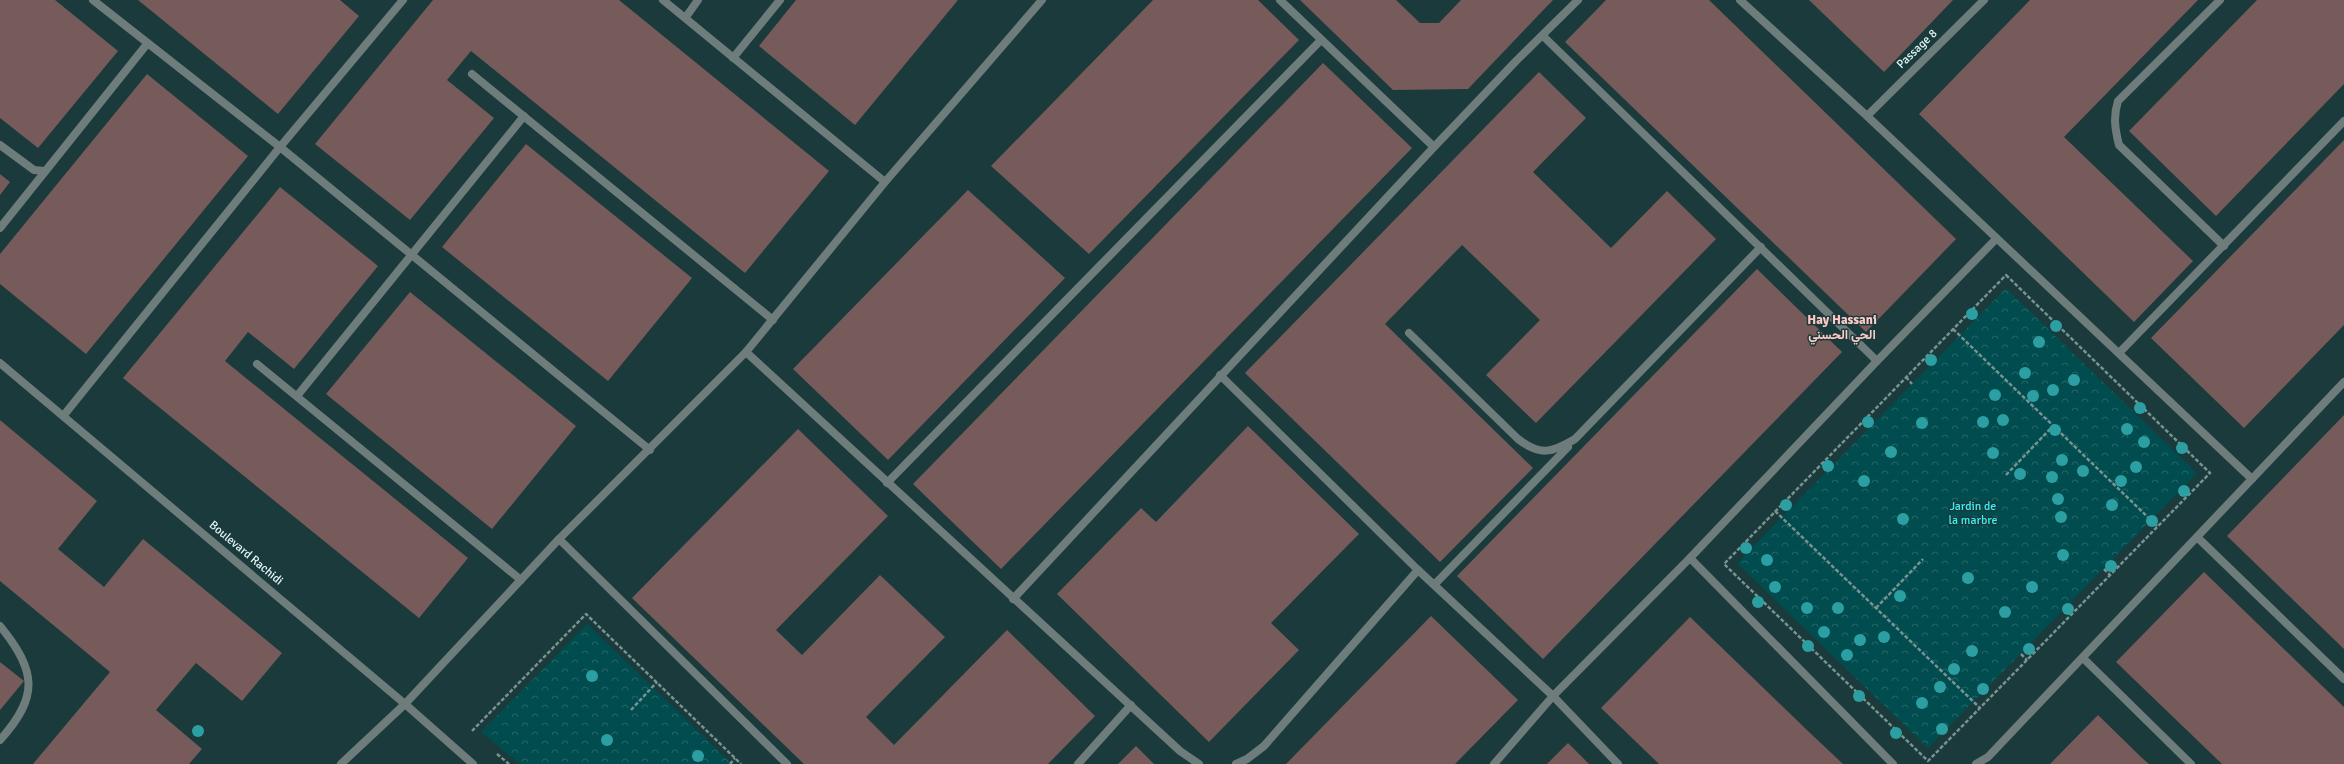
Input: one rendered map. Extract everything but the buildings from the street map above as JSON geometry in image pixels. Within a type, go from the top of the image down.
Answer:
[{"type":"street","points":[[93,0],[146,44],[280,147],[650,450]]},
{"type":"street","points":[[64,414],[280,147],[403,0]]},
{"type":"street","points":[[663,0],[686,17],[733,58],[885,182]]},
{"type":"street","points":[[686,17],[698,0]]},
{"type":"street","points":[[733,58],[780,0]]},
{"type":"street","points":[[341,764],[405,704],[559,540],[746,352],[885,182],[1042,0]]},
{"type":"street","points":[[1280,0],[1434,147]]},
{"type":"street","points":[[1013,599],[1434,147],[1517,60],[1578,0]]},
{"type":"street","points":[[1740,0],[1867,116],[2252,479]]},
{"type":"street","name":"Passage 8","points":[[1867,116],[1984,0]]},
{"type":"street","points":[[2220,0],[2118,101],[2115,112],[2114,127],[2119,145],[2224,246]]},
{"type":"street","points":[[1543,36],[1877,361]]},
{"type":"street","points":[[887,483],[1321,40]]},
{"type":"street","points":[[0,228],[146,44]]},
{"type":"street","points":[[472,74],[773,320]]},
{"type":"street","points":[[297,396],[524,116]]},
{"type":"street","points":[[2120,353],[2344,121]]},
{"type":"street","points":[[0,145],[34,170],[45,171]]},
{"type":"street","points":[[1494,764],[1553,696],[1690,558],[1877,361],[1996,239]]},
{"type":"street","points":[[1435,584],[1761,247]]},
{"type":"street","points":[[1409,333],[1518,439],[1530,448],[1545,452],[1560,448],[1575,439]]},
{"type":"street","points":[[746,352],[1013,599],[1131,705],[1180,752],[1199,764]]},
{"type":"street","name":"Boulevard Rachidi","points":[[0,363],[64,414],[405,704],[473,764]]},
{"type":"street","points":[[257,364],[521,580]]},
{"type":"street","points":[[1220,375],[1418,570],[1435,584],[1553,696],[1618,764]]},
{"type":"street","points":[[1976,764],[1988,757],[2344,382]]},
{"type":"street","points":[[2197,537],[2344,680]]},
{"type":"street","points":[[559,540],[787,764]]},
{"type":"street","points":[[1690,558],[1893,764]]},
{"type":"street","points":[[1236,764],[1247,759],[1264,746],[1418,570]]},
{"type":"street","points":[[0,626],[17,648],[30,683],[26,702],[17,721],[0,740]]},
{"type":"street","points":[[2083,658],[2191,764]]},
{"type":"street","points":[[1078,764],[1131,705]]},
{"type":"street","points":[[1988,757],[1994,764]]},
{"type":"path","points":[[2006,274],[2210,473],[1928,761],[1724,564],[1906,377],[2006,274]]},
{"type":"path","points":[[1953,329],[2157,526]]},
{"type":"path","points":[[1906,377],[1912,384]]},
{"type":"path","points":[[2006,475],[2054,426]]},
{"type":"path","points":[[1823,462],[1829,469]]},
{"type":"path","points":[[1775,511],[1980,708]]},
{"type":"path","points":[[1876,608],[1923,559]]},
{"type":"path","points":[[2104,569],[2110,575]]},
{"type":"path","points":[[476,737],[470,732],[586,614],[741,764]]},
{"type":"path","points":[[2020,654],[2027,660]]},
{"type":"path","points":[[631,710],[657,682]]},
{"type":"path","points":[[492,750],[509,764]]},
{"type":"path","points":[[730,764],[735,758]]},
{"type":"green space","name":"Jardin de la marbre","points":[[2006,288],[2197,473],[1928,748],[1737,563]]},
{"type":"green space","points":[[587,624],[732,764],[520,764],[481,732]]},
{"type":"district","name":"Hay Hassani الحي الحسني","points":[[1842,328]]}]
